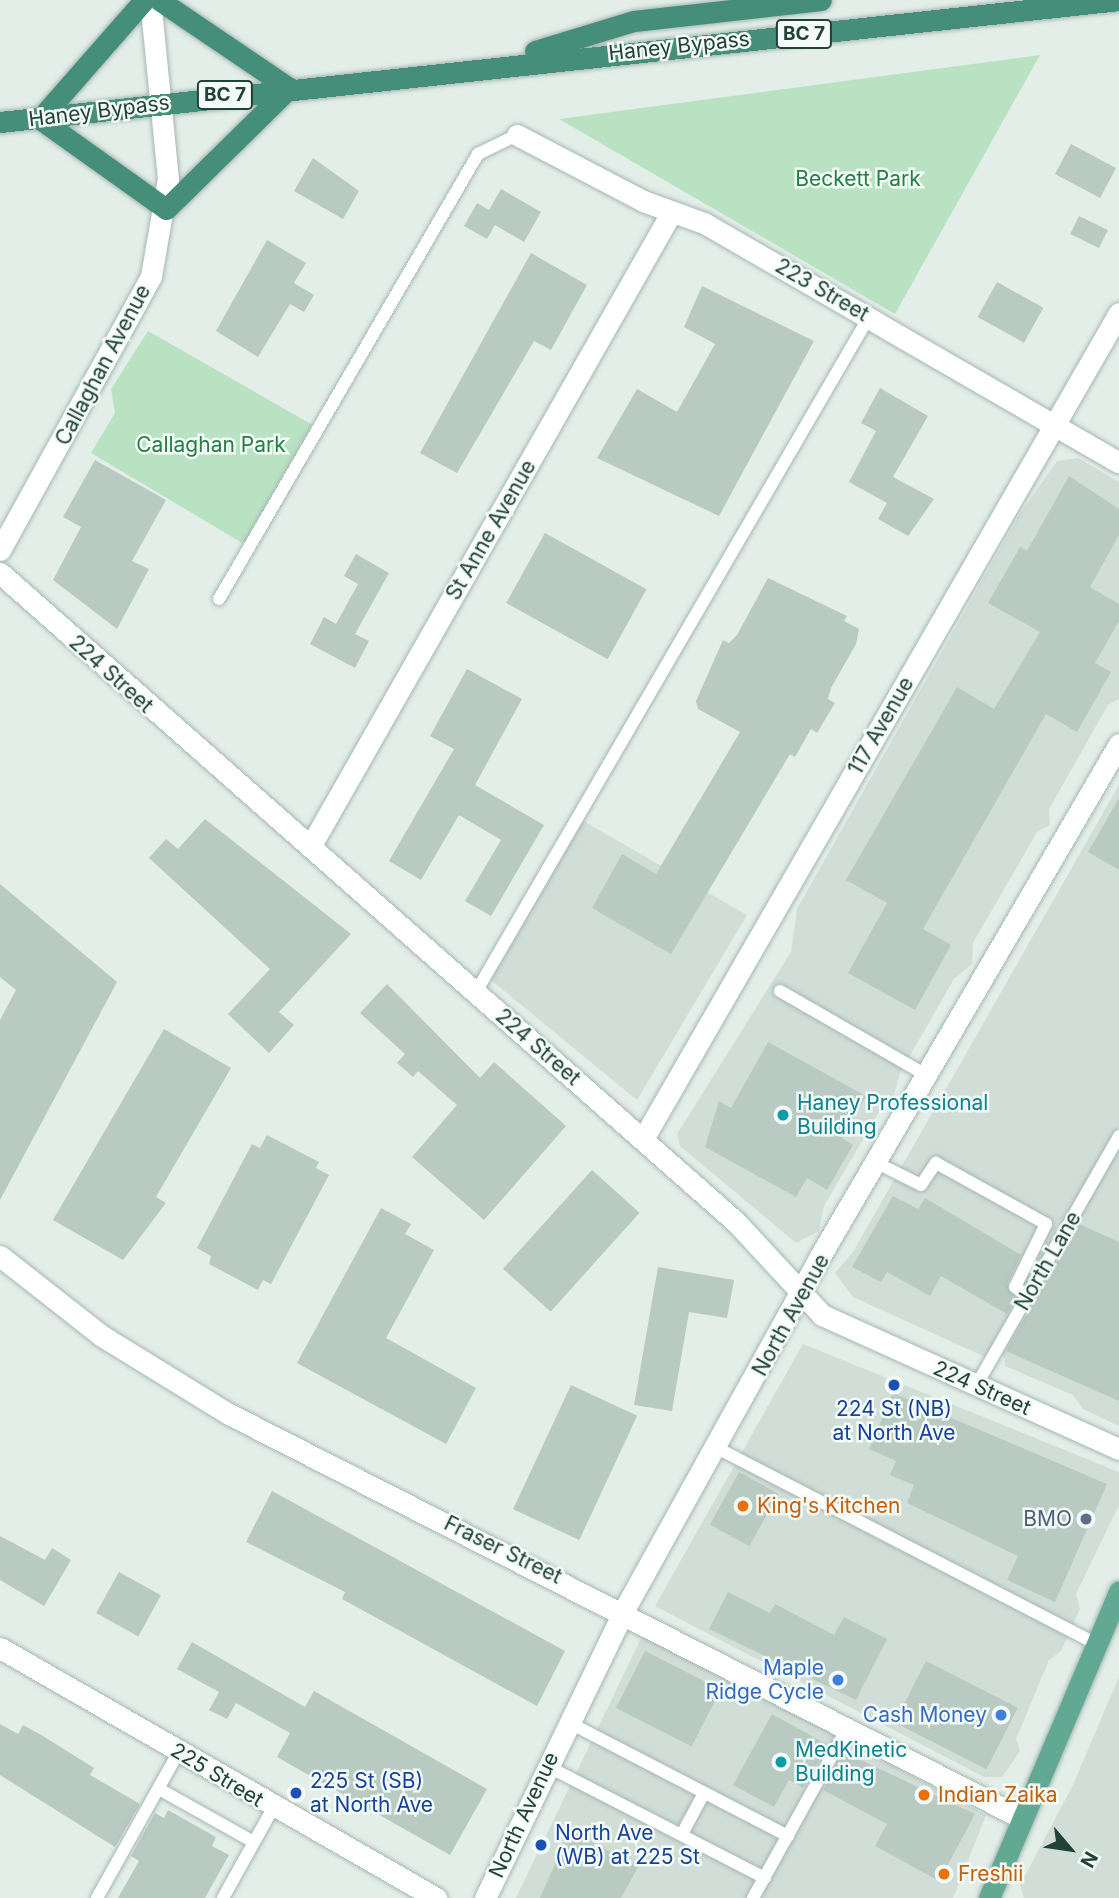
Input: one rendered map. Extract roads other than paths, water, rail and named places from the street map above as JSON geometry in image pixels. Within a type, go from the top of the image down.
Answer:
[{"type":"highway","points":[[144,0],[40,119],[166,209],[289,88],[159,0]]},
{"type":"highway","name":"Haney Bypass","points":[[489,65],[634,22],[821,0]]},
{"type":"highway","name":"Haney Bypass","points":[[0,122],[489,65],[1119,0]]},
{"type":"main road","points":[[989,1898],[1119,1591]]},
{"type":"street","name":"Callaghan Avenue","points":[[0,550],[135,312],[166,209],[168,158],[150,0]]},
{"type":"street","name":"223 Street","points":[[517,135],[671,213],[704,223],[1119,463]]},
{"type":"street","name":"St Anne Avenue","points":[[310,847],[671,213]]},
{"type":"street","name":"117 Avenue","points":[[643,1139],[1119,313]]},
{"type":"street","name":"224 Street","points":[[0,573],[736,1222],[801,1294],[834,1321],[1119,1449]]},
{"type":"street","name":"North Avenue","points":[[485,1898],[568,1721],[624,1610],[926,1074],[1119,744]]},
{"type":"street","name":"Fraser Street","points":[[0,1256],[102,1336],[229,1414],[624,1610],[849,1725],[1022,1818]]},
{"type":"street","name":"225 Street","points":[[0,1648],[273,1808],[436,1898]]},
{"type":"lane","points":[[219,599],[478,154],[517,135]]},
{"type":"lane","points":[[476,992],[869,317]]},
{"type":"lane","points":[[780,991],[926,1074]]},
{"type":"lane","name":"North Lane","points":[[976,1385],[1119,1136]]},
{"type":"lane","points":[[877,1163],[921,1185],[936,1163],[1046,1224],[1015,1287],[1028,1296]]},
{"type":"lane","points":[[717,1448],[1097,1644]]},
{"type":"lane","points":[[568,1721],[788,1836]]},
{"type":"lane","points":[[754,1898],[849,1725]]},
{"type":"lane","points":[[97,1898],[179,1751]]},
{"type":"lane","points":[[547,1766],[765,1878]]},
{"type":"lane","points":[[159,1789],[254,1842]]},
{"type":"lane","points":[[682,1834],[705,1793]]},
{"type":"lane","points":[[223,1898],[273,1808]]},
{"type":"place","name":"Haney Professional Building","points":[[783,1115]]},
{"type":"place","name":"224 St (NB) at North Ave","points":[[894,1385]]},
{"type":"place","name":"King's Kitchen","points":[[743,1506]]},
{"type":"place","name":"BMO","points":[[1086,1519]]},
{"type":"place","name":"Maple Ridge Cycle","points":[[838,1680]]},
{"type":"place","name":"Cash Money","points":[[1001,1715]]},
{"type":"place","name":"MedKinetic Building","points":[[781,1762]]},
{"type":"place","name":"225 St (SB) at North Ave","points":[[296,1793]]},
{"type":"place","name":"Indian Zaika","points":[[924,1795]]},
{"type":"place","name":"North Ave (WB) at 225 St","points":[[541,1845]]},
{"type":"place","name":"Freshii","points":[[944,1874]]},
{"type":"park label","name":"Beckett Park","points":[[858,179]]},
{"type":"park label","name":"Callaghan Park","points":[[211,445]]}]
